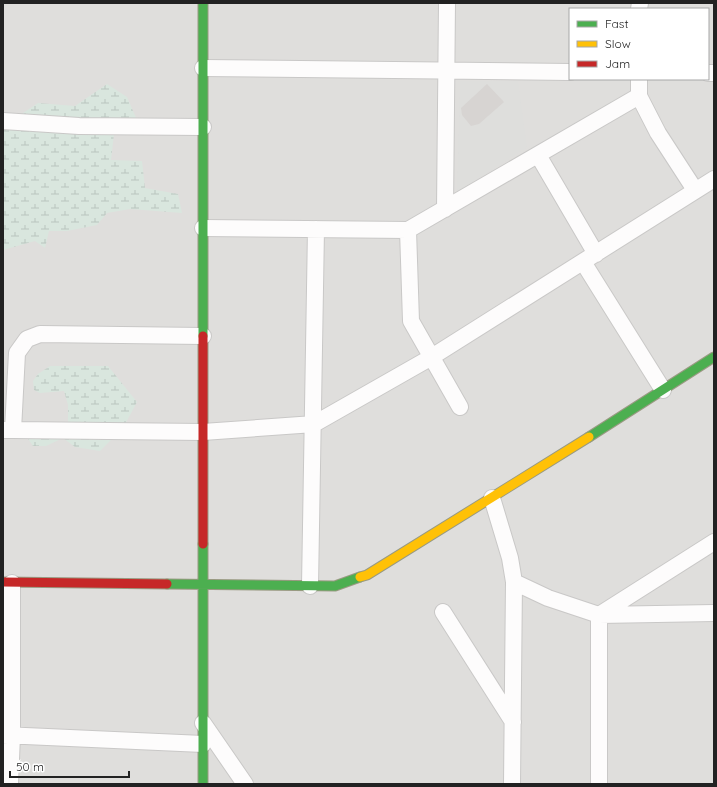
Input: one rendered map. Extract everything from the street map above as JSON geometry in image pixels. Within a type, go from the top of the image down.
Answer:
[{"type":"street","points":[[203,3],[203,784]]},
{"type":"street","points":[[445,209],[447,3]]},
{"type":"street","points":[[203,68],[569,72]]},
{"type":"street","points":[[639,80],[639,96],[658,133],[695,190]]},
{"type":"street","points":[[203,228],[408,230],[639,96]]},
{"type":"street","points":[[3,121],[79,126],[203,127]]},
{"type":"street","points":[[538,154],[589,258],[663,390]]},
{"type":"street","points":[[203,336],[40,334],[27,339],[17,353],[8,430],[203,432],[314,424],[430,358],[714,178]]},
{"type":"street","points":[[310,586],[314,424],[316,229]]},
{"type":"street","points":[[408,230],[410,321],[430,358],[460,407]]},
{"type":"street","points":[[10,784],[8,735],[7,583],[335,586],[367,575],[492,498],[714,357]]},
{"type":"street","points":[[492,498],[510,558],[514,582],[512,784]]},
{"type":"street","points":[[599,615],[714,542]]},
{"type":"street","points":[[514,582],[548,598],[599,615],[714,613]]},
{"type":"street","points":[[443,612],[513,722]]},
{"type":"street","points":[[599,615],[599,784]]},
{"type":"street","points":[[203,723],[245,784]]},
{"type":"street","points":[[8,735],[203,744]]},
{"type":"shaded area","points":[[3,3],[714,3],[714,784],[3,784]]},
{"type":"shaded area","points":[[460,81],[518,81],[527,147],[457,192]]},
{"type":"green space","points":[[107,84],[127,97],[137,120],[114,134],[111,160],[142,161],[145,188],[178,194],[182,213],[130,209],[107,213],[97,225],[67,231],[49,231],[45,248],[35,241],[3,250],[3,115],[20,115],[38,103],[75,106]]},
{"type":"green space","points":[[50,366],[108,366],[137,402],[123,428],[100,451],[75,447],[63,438],[46,446],[33,446],[24,433],[55,430],[68,422],[68,405],[64,391],[40,393],[34,390],[33,381],[38,374]]},
{"type":"building","points":[[487,84],[504,102],[479,124],[471,126],[462,115],[461,108]]},
{"type":"traffic: fast","points":[[203,3],[203,336]]},
{"type":"traffic: fast","points":[[589,437],[714,357]]},
{"type":"traffic: fast","points":[[203,544],[203,784]]},
{"type":"traffic: fast","points":[[167,584],[335,586],[360,577]]},
{"type":"traffic: slow","points":[[360,577],[367,575],[589,437]]},
{"type":"traffic: jam","points":[[203,336],[203,544]]},
{"type":"traffic: jam","points":[[3,582],[167,584]]}]
